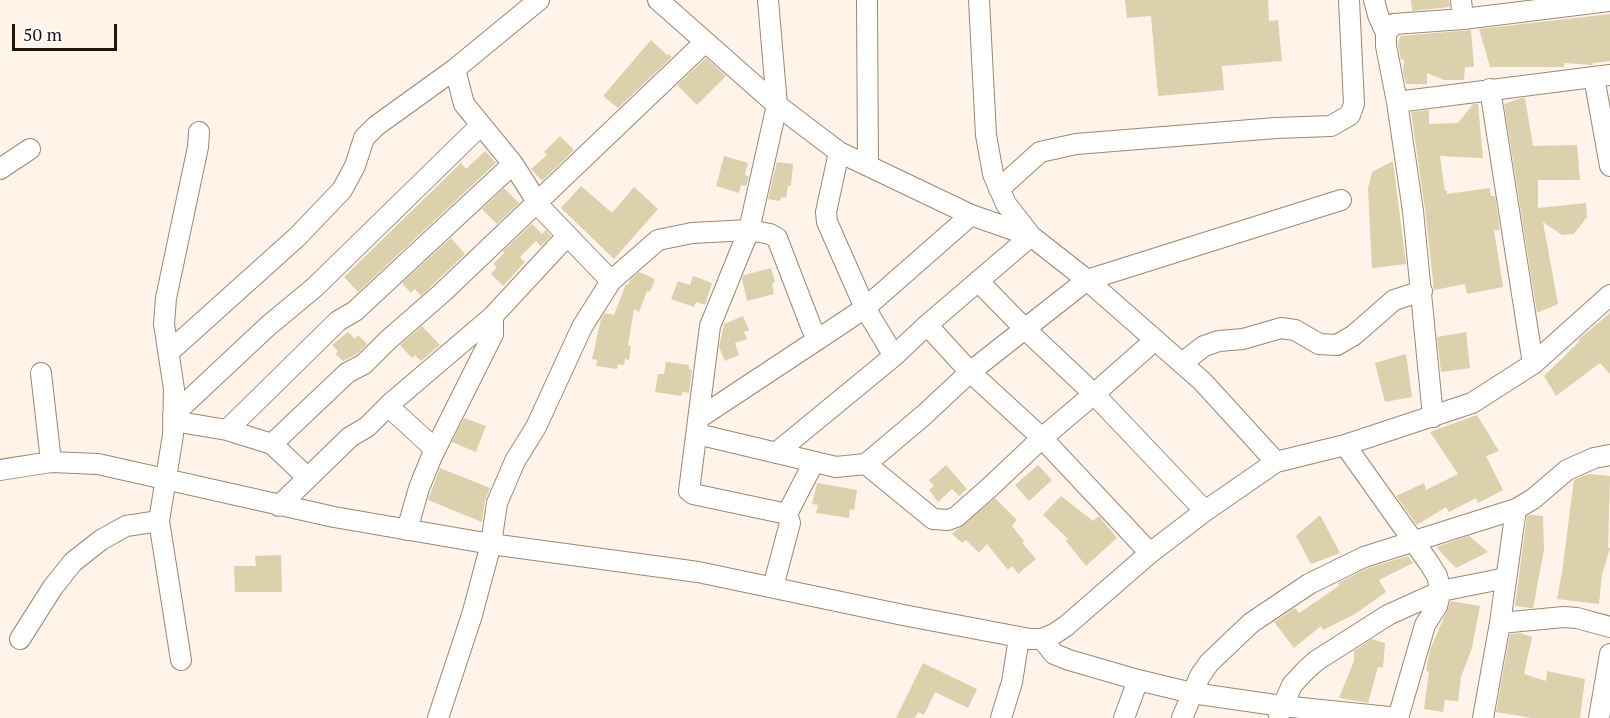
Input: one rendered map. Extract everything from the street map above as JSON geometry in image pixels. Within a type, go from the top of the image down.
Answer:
[{"type":"street","points":[[169,352],[297,237],[342,189],[355,166],[364,138],[376,126],[455,69],[539,0]]},
{"type":"street","points":[[658,0],[777,105],[839,152],[971,215],[1031,236]]},
{"type":"street","points":[[768,0],[777,105],[748,230],[710,326],[689,490],[691,493],[787,514]]},
{"type":"street","points":[[867,0],[868,165]]},
{"type":"street","points":[[979,0],[986,135],[993,174],[1006,204],[1031,236],[1087,280],[1202,381],[1276,462]]},
{"type":"street","points":[[999,189],[1040,152],[1076,144],[1276,128],[1331,126],[1350,115],[1354,104],[1349,0]]},
{"type":"street","points":[[1374,0],[1386,33],[1413,212],[1433,417]]},
{"type":"street","points":[[1386,33],[1394,24],[1462,9],[1610,2]]},
{"type":"street","points":[[272,444],[347,373],[363,364],[442,293],[705,42]]},
{"type":"street","points":[[455,69],[464,104],[513,164],[537,202],[611,281]]},
{"type":"street","points":[[1397,102],[1602,76],[1610,166]]},
{"type":"street","points":[[1490,89],[1533,364]]},
{"type":"street","points":[[173,418],[268,326],[315,287],[481,125]]},
{"type":"street","points":[[181,660],[159,522],[167,478],[174,388],[164,324],[166,298],[198,147],[199,132]]},
{"type":"street","points":[[0,169],[30,149]]},
{"type":"street","points":[[839,152],[826,212],[827,222],[865,308],[894,356]]},
{"type":"street","points":[[227,430],[338,321],[355,311],[513,164]]},
{"type":"street","points":[[698,426],[777,453],[836,467],[866,464],[970,372],[1087,280],[1341,200]]},
{"type":"street","points":[[698,426],[865,308],[971,215]]},
{"type":"street","points":[[438,718],[472,615],[490,544],[497,503],[515,461],[536,427],[582,327],[611,281],[658,240],[692,233],[748,230],[770,234],[777,238],[812,329],[820,338]]},
{"type":"street","points":[[279,506],[350,437],[367,427],[388,406],[493,316],[567,236]]},
{"type":"street","points":[[777,453],[894,356],[927,324],[1031,236]]},
{"type":"street","points":[[978,281],[1094,394],[1204,511]]},
{"type":"street","points":[[1182,363],[1204,346],[1219,341],[1243,339],[1281,328],[1295,330],[1319,344],[1337,345],[1395,300],[1422,291]]},
{"type":"street","points":[[0,470],[51,462],[98,464],[167,478],[279,506],[407,530],[490,544],[698,572],[1019,638],[1042,639],[1066,626],[1150,553],[1204,511],[1276,462],[1345,445],[1472,403],[1533,364],[1610,295]]},
{"type":"street","points":[[407,530],[419,488],[435,449],[494,334],[493,316]]},
{"type":"street","points":[[927,324],[970,372],[1042,438],[1150,553]]},
{"type":"street","points":[[866,464],[933,519],[948,520],[956,517],[1155,339]]},
{"type":"street","points":[[41,373],[51,462]]},
{"type":"street","points":[[388,406],[435,449]]},
{"type":"street","points":[[173,418],[227,430],[272,444],[308,478]]},
{"type":"street","points":[[1042,639],[1054,654],[1138,680],[1192,693],[1280,712],[1398,718],[1425,625],[1437,606],[1442,591],[1429,562],[1345,445]]},
{"type":"street","points":[[1182,718],[1192,693],[1209,663],[1251,623],[1309,584],[1364,557],[1516,509],[1533,499],[1567,471],[1594,458],[1610,454]]},
{"type":"street","points":[[773,587],[790,523],[787,514],[814,462]]},
{"type":"street","points":[[1483,718],[1500,622],[1516,509]]},
{"type":"street","points":[[20,639],[53,587],[74,561],[101,540],[126,526],[159,522]]},
{"type":"street","points":[[1280,712],[1292,685],[1316,661],[1388,615],[1442,591],[1506,578]]},
{"type":"street","points":[[1500,622],[1564,617],[1610,627]]},
{"type":"street","points":[[1001,718],[1012,682],[1019,638]]},
{"type":"street","points":[[1599,718],[1610,654]]},
{"type":"street","points":[[1124,718],[1138,680]]},
{"type":"building","points":[[1125,0],[1268,0],[1269,21],[1278,20],[1282,61],[1222,66],[1224,90],[1158,96],[1151,16],[1127,18]]},
{"type":"building","points":[[1411,0],[1449,0],[1450,7],[1412,11]]},
{"type":"building","points":[[1610,14],[1610,61],[1593,63],[1593,65],[1564,63],[1564,67],[1490,67],[1479,29]]},
{"type":"building","points":[[1471,30],[1474,67],[1465,67],[1464,80],[1444,80],[1427,73],[1427,84],[1406,84],[1403,72],[1404,59],[1401,60],[1398,45],[1400,36]]},
{"type":"building","points":[[651,40],[672,57],[618,108],[603,96]]},
{"type":"building","points":[[706,58],[726,76],[697,105],[677,85]]},
{"type":"building","points":[[1525,98],[1533,146],[1577,145],[1580,180],[1538,180],[1538,208],[1586,203],[1587,217],[1574,234],[1562,235],[1543,222],[1558,304],[1537,313],[1504,104]]},
{"type":"building","points":[[1473,104],[1478,104],[1483,158],[1440,156],[1445,191],[1447,194],[1490,188],[1491,196],[1495,196],[1500,230],[1494,230],[1503,287],[1467,294],[1465,284],[1434,290],[1411,112],[1429,110],[1429,124],[1458,123]]},
{"type":"building","points":[[560,136],[574,150],[542,181],[531,169],[547,155],[544,152]]},
{"type":"building","points":[[485,151],[496,163],[358,292],[344,277],[461,163],[466,169]]},
{"type":"building","points":[[724,156],[748,163],[745,175],[749,177],[746,186],[741,185],[739,193],[716,186]]},
{"type":"building","points":[[1393,161],[1406,264],[1372,268],[1368,188],[1372,172]]},
{"type":"building","points":[[777,162],[793,164],[791,186],[788,186],[786,198],[781,197],[780,201],[768,199]]},
{"type":"building","points":[[581,186],[612,213],[634,187],[658,209],[614,259],[561,208]]},
{"type":"building","points":[[504,188],[519,203],[497,224],[482,209]]},
{"type":"building","points":[[532,224],[542,234],[546,230],[551,236],[541,246],[536,241],[520,257],[525,262],[503,286],[491,274],[497,267],[493,264],[504,253],[503,251]]},
{"type":"building","points":[[451,238],[465,254],[421,296],[415,289],[411,293],[402,283]]},
{"type":"building","points":[[771,268],[775,281],[772,284],[774,294],[747,301],[742,279],[744,275]]},
{"type":"building","points":[[639,272],[655,279],[650,292],[647,291],[639,312],[634,309],[628,345],[631,346],[629,360],[625,359],[624,365],[618,364],[617,369],[596,366],[597,360],[592,359],[601,319],[605,313],[614,315],[626,284],[628,285]]},
{"type":"building","points":[[693,276],[712,283],[705,305],[696,302],[694,307],[671,299],[678,281],[690,285]]},
{"type":"building","points":[[1610,313],[1610,374],[1600,363],[1556,396],[1544,376],[1580,341],[1578,340]]},
{"type":"building","points":[[743,316],[749,330],[744,332],[747,339],[735,343],[739,355],[725,361],[719,347],[724,324]]},
{"type":"building","points":[[422,326],[440,345],[421,361],[415,355],[412,358],[400,345]]},
{"type":"building","points":[[348,332],[355,339],[358,335],[367,344],[357,354],[343,361],[335,354],[338,351],[332,345]]},
{"type":"building","points":[[1466,332],[1470,368],[1441,372],[1437,337]]},
{"type":"building","points":[[1406,354],[1412,397],[1385,402],[1375,363]]},
{"type":"building","points":[[666,362],[689,365],[689,369],[692,370],[689,393],[683,392],[681,396],[655,392],[658,374],[664,374]]},
{"type":"building","points":[[1477,415],[1499,451],[1486,456],[1503,490],[1478,503],[1476,498],[1449,512],[1446,507],[1417,525],[1396,496],[1424,483],[1426,490],[1458,474],[1430,432]]},
{"type":"building","points":[[464,418],[486,426],[476,452],[452,442]]},
{"type":"building","points":[[946,465],[967,489],[959,496],[952,489],[938,502],[929,490],[934,486],[929,480]]},
{"type":"building","points":[[1038,465],[1052,480],[1029,501],[1015,485]]},
{"type":"building","points":[[440,468],[490,488],[485,501],[482,522],[428,500]]},
{"type":"building","points":[[1588,474],[1610,476],[1608,548],[1610,548],[1602,575],[1599,604],[1557,599],[1574,480]]},
{"type":"building","points":[[817,483],[857,490],[854,510],[850,509],[849,518],[816,513],[818,505],[812,504]]},
{"type":"building","points":[[1061,496],[1093,521],[1099,516],[1117,538],[1086,566],[1066,541],[1068,539],[1043,515]]},
{"type":"building","points":[[995,498],[1017,520],[1012,526],[1024,541],[1022,543],[1036,559],[1018,574],[1012,566],[1008,570],[987,544],[979,553],[966,540],[962,543],[952,534]]},
{"type":"building","points":[[1320,515],[1340,553],[1311,564],[1296,536]]},
{"type":"building","points":[[1527,516],[1543,516],[1544,550],[1533,608],[1515,606]]},
{"type":"building","points":[[1469,536],[1488,552],[1456,568],[1436,547]]},
{"type":"building","points":[[281,555],[282,592],[235,592],[234,566],[256,566],[255,556]]},
{"type":"building","points":[[1408,556],[1413,563],[1379,580],[1386,592],[1355,614],[1323,630],[1321,626],[1294,648],[1274,622],[1295,608],[1299,613],[1339,586],[1338,583],[1368,568]]},
{"type":"building","points":[[1451,601],[1480,606],[1472,648],[1461,677],[1458,701],[1445,700],[1443,712],[1424,709],[1429,672],[1426,671],[1430,650]]},
{"type":"building","points":[[1520,633],[1532,637],[1524,674],[1546,681],[1547,671],[1585,679],[1580,718],[1532,718],[1496,712],[1510,634]]},
{"type":"building","points":[[1372,639],[1385,643],[1383,668],[1378,667],[1368,703],[1339,698],[1354,661],[1354,651]]},
{"type":"building","points":[[923,663],[977,689],[968,708],[935,692],[924,715],[918,712],[915,718],[896,718]]}]
